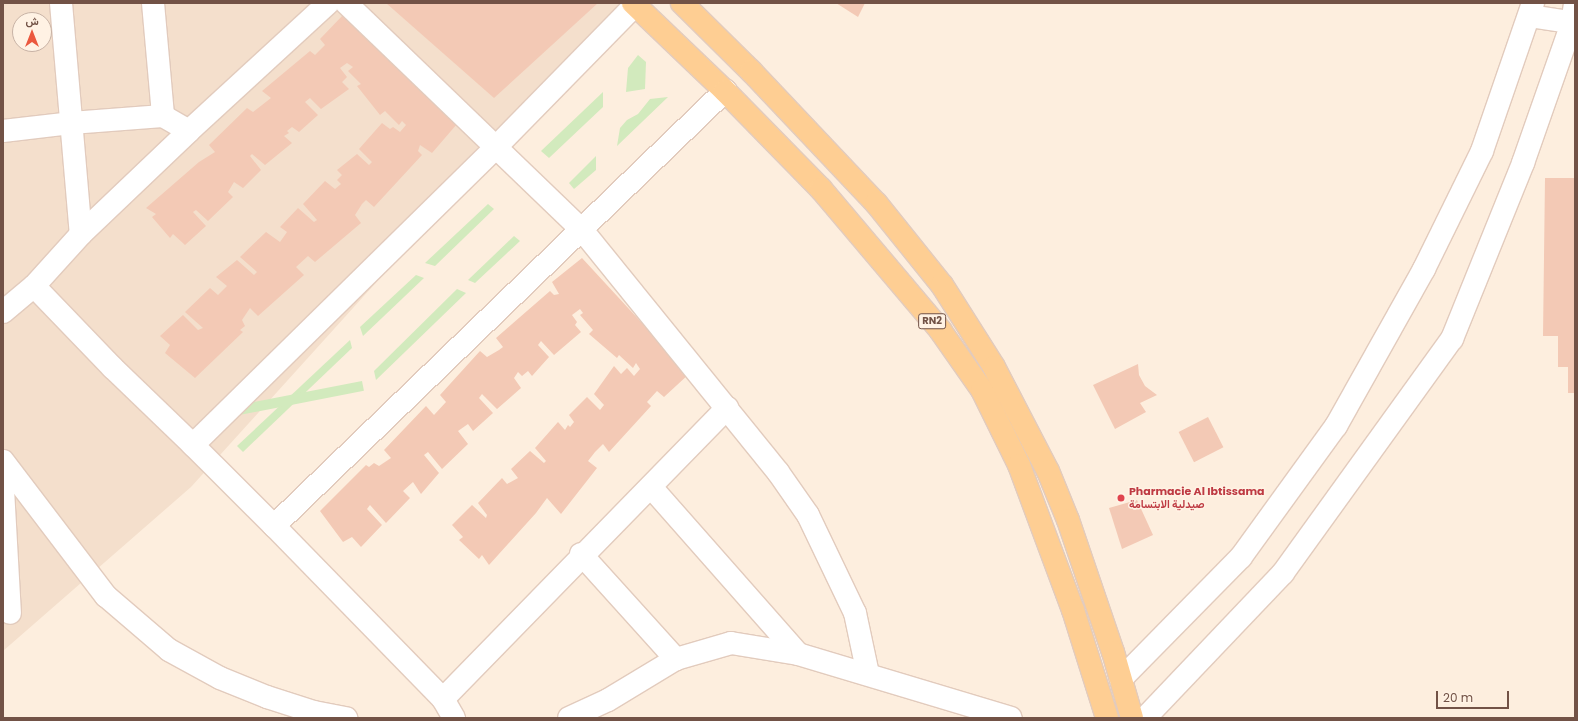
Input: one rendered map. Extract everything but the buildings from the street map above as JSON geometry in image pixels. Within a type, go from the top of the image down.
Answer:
[{"type":"main road","name":"RN2","points":[[682,3],[751,71],[876,203],[942,285],[994,367],[1048,471],[1091,585],[1132,718]]},
{"type":"main road","name":"RN2","points":[[634,4],[725,91],[822,189],[940,330],[982,390],[1019,465],[1073,610],[1107,718]]},
{"type":"street","points":[[61,3],[81,234]]},
{"type":"street","points":[[153,3],[163,116]]},
{"type":"street","points":[[3,312],[34,286],[81,234],[189,131],[328,3]]},
{"type":"street","points":[[346,3],[582,230],[778,472],[808,515],[855,613],[868,674]]},
{"type":"street","points":[[194,445],[496,147],[634,4]]},
{"type":"street","points":[[1121,679],[1241,557],[1336,426],[1424,269],[1482,151],[1532,10],[1574,17],[1523,163],[1452,339],[1283,573],[1145,718]]},
{"type":"street","points":[[274,526],[725,91]]},
{"type":"street","points":[[3,131],[71,123],[163,116],[189,131]]},
{"type":"street","points":[[34,286],[114,368],[194,445],[274,526],[442,699],[454,718]]},
{"type":"street","points":[[442,699],[582,554],[651,487],[727,408]]},
{"type":"street","points":[[3,461],[106,596],[169,650],[220,678],[267,697],[314,712],[346,718]]},
{"type":"street","points":[[651,487],[798,654]]},
{"type":"street","points":[[3,489],[10,613]]},
{"type":"street","points":[[582,554],[676,659]]},
{"type":"street","points":[[569,718],[608,700],[676,659],[731,643],[798,654],[1011,718]]},
{"type":"shaded area","points":[[3,3],[629,3],[191,487],[3,651]]},
{"type":"green space","points":[[638,55],[646,62],[645,89],[626,92],[628,68]]},
{"type":"green space","points":[[603,92],[603,107],[549,158],[541,151]]},
{"type":"green space","points":[[668,97],[617,146],[620,128],[627,120],[638,114],[650,99]]},
{"type":"green space","points":[[596,156],[596,170],[574,189],[569,183]]},
{"type":"green space","points":[[488,204],[494,209],[435,266],[425,263]]},
{"type":"green space","points":[[514,236],[520,241],[475,283],[468,280]]},
{"type":"green space","points":[[416,275],[424,278],[363,336],[360,327]]},
{"type":"green space","points":[[457,289],[466,293],[376,380],[374,371]]},
{"type":"green space","points":[[350,340],[352,348],[243,452],[237,446]]},
{"type":"green space","points":[[362,381],[364,391],[230,417],[228,407]]},
{"type":"place","name":"Pharmacie Al Ibtissama صيدلية الابتسامة","points":[[1121,498]]}]
